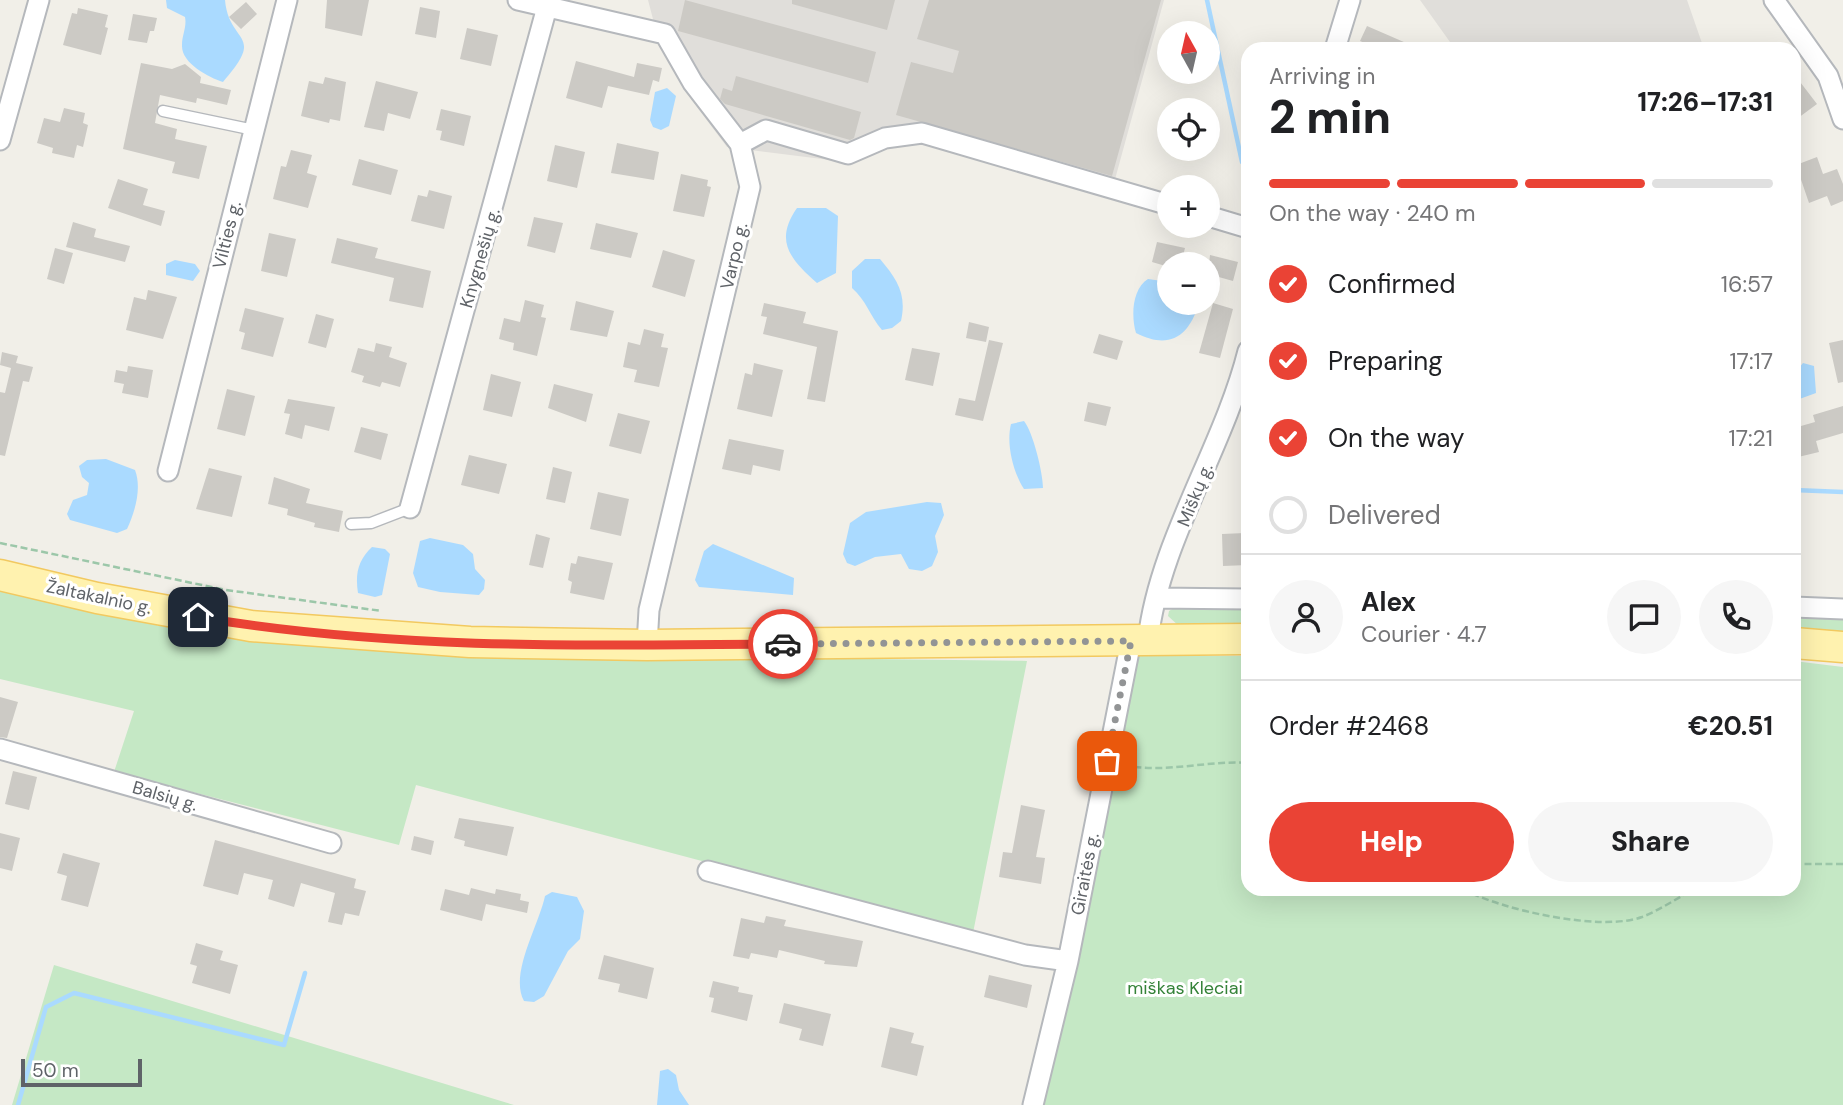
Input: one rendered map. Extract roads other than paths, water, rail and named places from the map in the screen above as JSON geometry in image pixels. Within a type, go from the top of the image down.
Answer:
[{"type":"main road","name":"Žaltakalnio g.","points":[[0,575],[97,598],[251,626],[470,642],[647,645],[1241,639]]},
{"type":"main road","points":[[1801,644],[1843,647]]},
{"type":"street","points":[[0,141],[39,0]]},
{"type":"street","name":"Vilties g.","points":[[168,471],[287,0]]},
{"type":"street","name":"Varpo g.","points":[[518,0],[664,34],[693,83],[740,144],[750,187],[649,610],[647,645]]},
{"type":"street","points":[[1337,42],[1350,0]]},
{"type":"street","points":[[1774,0],[1828,76],[1843,119]]},
{"type":"street","name":"Knygnešių g.","points":[[410,508],[547,8]]},
{"type":"street","points":[[740,144],[766,130],[848,154],[884,138],[922,133],[1157,202]]},
{"type":"street","points":[[1220,220],[1241,226]]},
{"type":"street","name":"Miškų g.","points":[[1140,641],[1241,378]]},
{"type":"street","points":[[1157,598],[1241,599]]},
{"type":"street","points":[[1801,607],[1843,609]]},
{"type":"street","name":"Giraitės g.","points":[[1033,1105],[1068,961],[1107,761],[1140,641]]},
{"type":"street","name":"Balsių g.","points":[[0,749],[331,843]]},
{"type":"street","points":[[708,871],[1024,955],[1068,961]]},
{"type":"lane","points":[[163,111],[254,130]]},
{"type":"lane","points":[[351,524],[370,523],[410,508]]},
{"type":"water","points":[[166,0],[225,0],[228,14],[244,46],[236,66],[223,82],[203,73],[186,58],[182,45],[185,17],[167,8]]},
{"type":"water","points":[[667,88],[676,96],[669,126],[661,130],[653,127],[650,120],[655,92]]},
{"type":"water","points":[[797,208],[826,208],[838,216],[836,273],[817,283],[799,266],[788,249],[787,230]]},
{"type":"water","points":[[865,259],[880,259],[899,287],[903,311],[901,321],[892,328],[882,330],[852,288],[852,271]]},
{"type":"water","points":[[175,260],[195,264],[200,271],[193,281],[166,275],[166,264]]},
{"type":"water","points":[[1148,279],[1157,280],[1157,315],[1195,315],[1176,337],[1158,340],[1136,333],[1134,303],[1143,283]]},
{"type":"water","points":[[1803,363],[1814,366],[1816,393],[1801,398]]},
{"type":"water","points":[[1024,421],[1037,453],[1043,488],[1024,489],[1014,466],[1009,440],[1011,424]]},
{"type":"water","points":[[106,459],[135,470],[137,477],[138,492],[133,515],[127,529],[117,533],[70,520],[67,514],[73,500],[87,495],[89,483],[82,477],[79,466],[87,460]]},
{"type":"water","points":[[927,502],[941,503],[944,515],[935,536],[938,552],[932,566],[922,571],[909,569],[901,554],[875,557],[855,566],[847,563],[843,554],[850,523],[866,512]]},
{"type":"water","points":[[430,538],[463,545],[473,554],[475,569],[485,580],[484,589],[479,595],[418,587],[413,573],[420,541]]},
{"type":"water","points":[[713,544],[794,578],[793,595],[699,587],[695,580],[704,551]]},
{"type":"water","points":[[372,547],[385,549],[390,554],[382,595],[375,597],[358,593],[357,586],[361,562]]},
{"type":"water","points":[[552,892],[577,897],[584,911],[580,939],[568,951],[544,996],[534,1002],[524,1001],[520,990],[522,964],[545,896]]},
{"type":"water","points":[[668,1069],[676,1075],[679,1090],[689,1105],[657,1105],[660,1071]]},
{"type":"waterway","points":[[1207,0],[1241,157]]},
{"type":"waterway","points":[[1801,490],[1843,492]]},
{"type":"waterway","points":[[18,1105],[46,1007],[74,993],[284,1045],[305,973]]},
{"type":"park label","name":"miškas Kleciai","points":[[1185,988]]}]
